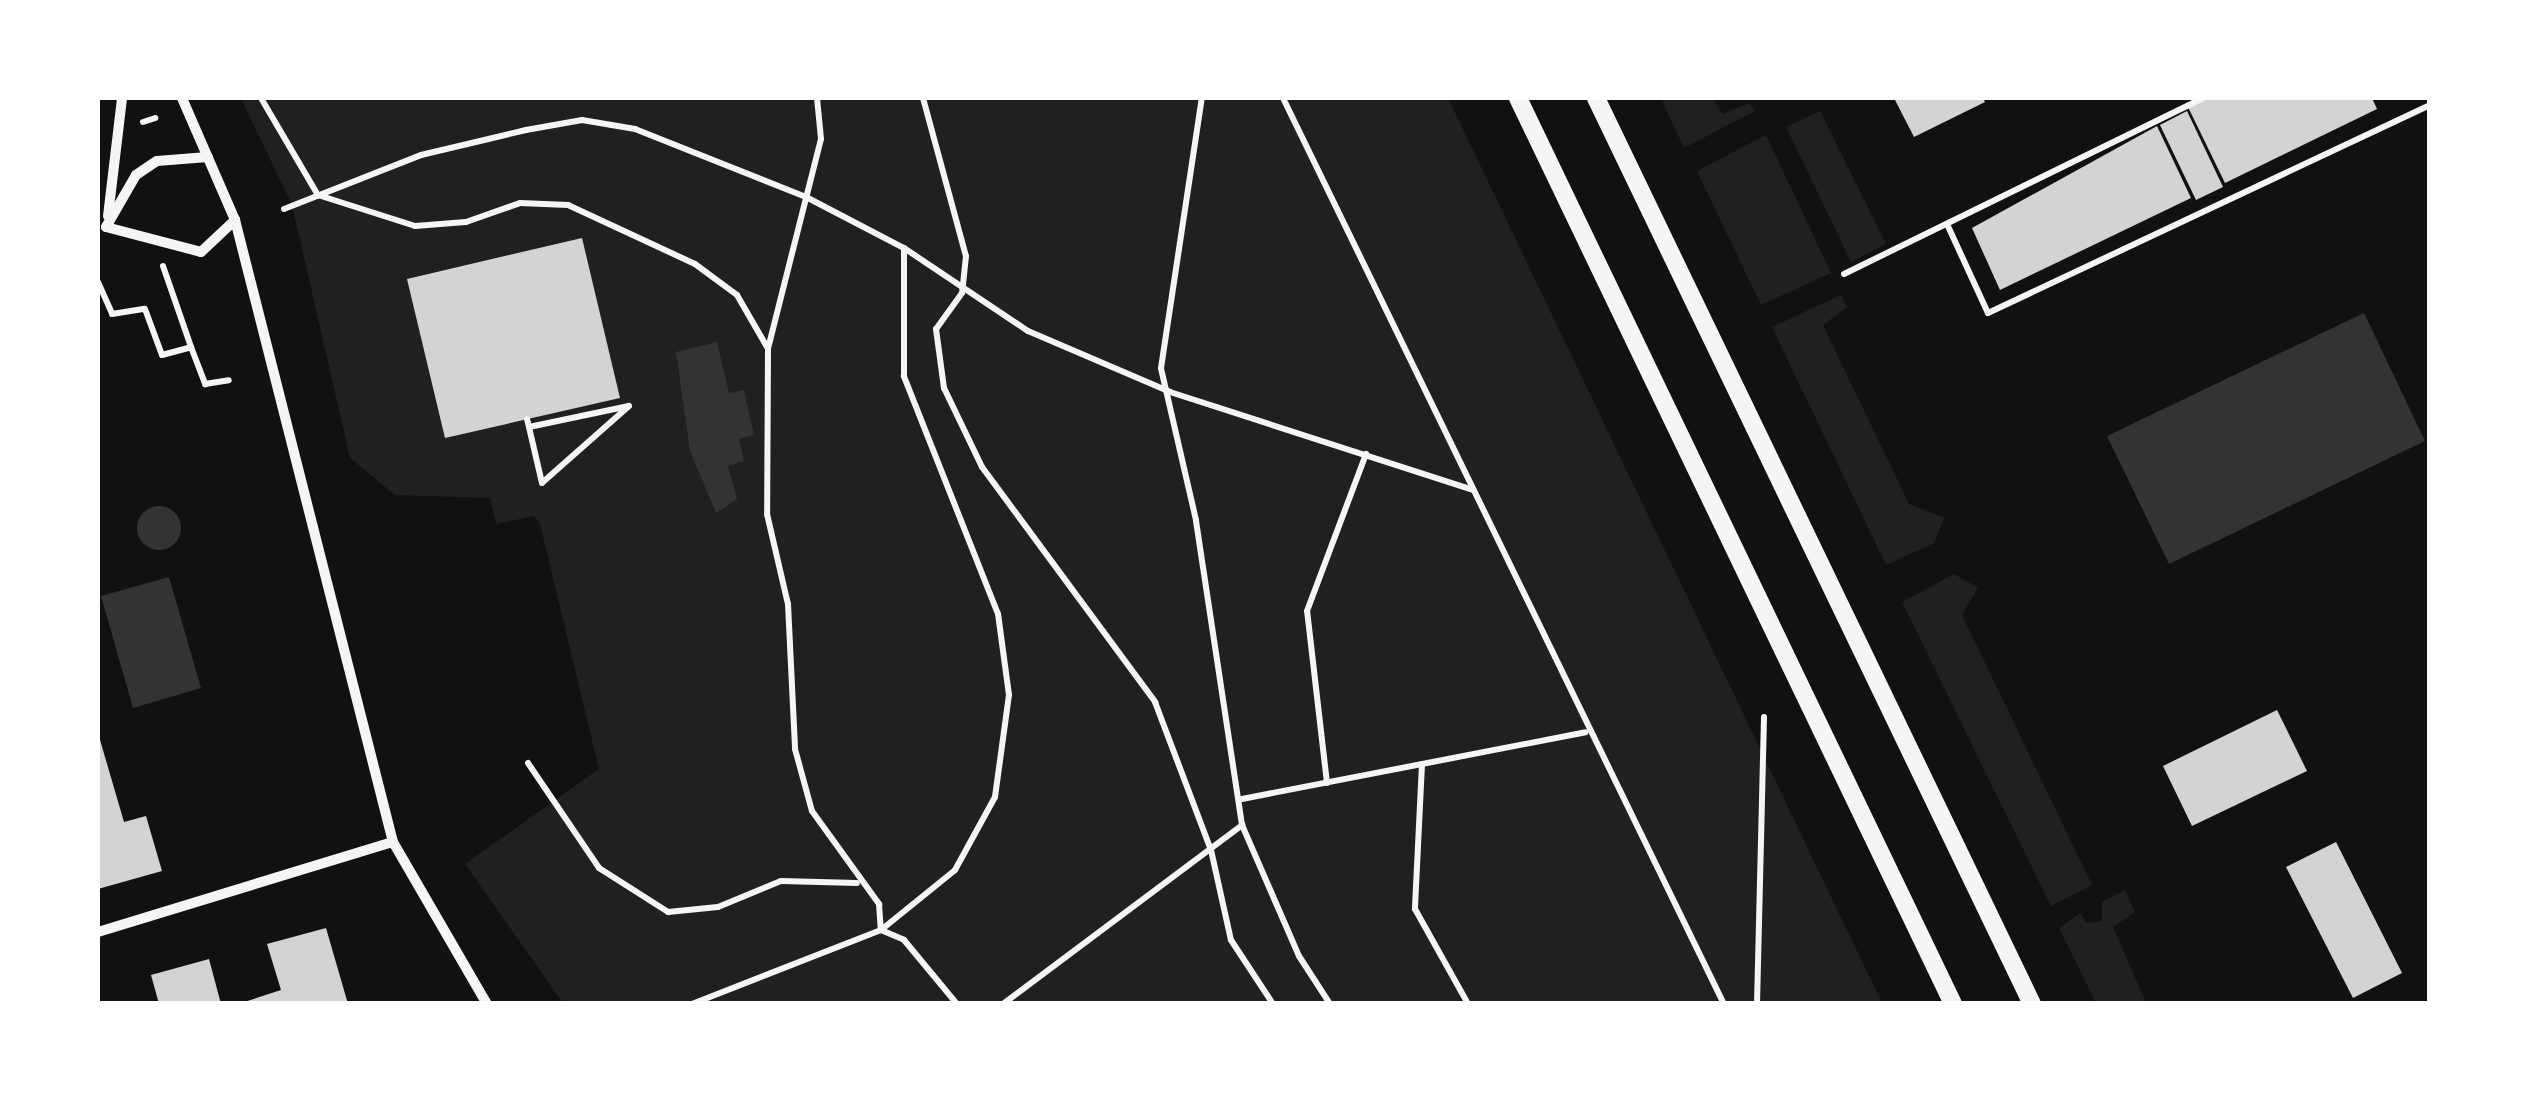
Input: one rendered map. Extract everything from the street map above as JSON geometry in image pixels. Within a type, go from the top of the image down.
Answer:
[{"type":"street","points":[[102,229],[122,98]]},
{"type":"street","points":[[182,98],[235,220],[392,842],[488,1004]]},
{"type":"street","points":[[1518,98],[1953,1004]]},
{"type":"street","points":[[1596,98],[2032,1004]]},
{"type":"street","points":[[102,229],[136,175],[157,161],[208,158]]},
{"type":"street","points":[[102,229],[201,252],[235,220]]},
{"type":"street","points":[[98,932],[392,842]]},
{"type":"path","points":[[261,98],[318,195],[415,226],[466,222],[520,203],[568,205],[696,264],[738,295],[768,348]]},
{"type":"path","points":[[817,98],[821,139],[768,348],[767,514],[788,604],[795,749],[812,811],[858,883],[878,904],[882,930]]},
{"type":"path","points":[[922,98],[966,256],[962,293],[936,329],[944,388],[982,467],[1155,702],[1212,850],[1232,940],[1273,1004]]},
{"type":"path","points":[[1202,98],[1161,368],[1170,392],[1242,800],[1242,825],[1298,956],[1330,1004]]},
{"type":"path","points":[[1283,98],[1474,490],[1586,732],[1724,1004]]},
{"type":"path","points":[[1844,274],[2203,98]]},
{"type":"path","points":[[1947,224],[1988,313],[2430,105]]},
{"type":"path","points":[[143,122],[155,118]]},
{"type":"path","points":[[284,208],[421,155],[582,120],[634,129],[806,197],[904,248],[962,293],[1170,392],[1474,490]]},
{"type":"path","points":[[692,1004],[882,930],[955,870],[995,796],[1009,696],[998,614],[904,376],[904,248]]},
{"type":"path","points":[[163,266],[204,384],[229,380]]},
{"type":"path","points":[[98,282],[112,314],[145,308],[162,355],[191,348]]},
{"type":"path","points":[[620,404],[629,406],[542,482],[528,423],[620,404]]},
{"type":"path","points":[[1328,783],[1308,611],[1366,454]]},
{"type":"path","points":[[1757,1004],[1764,717]]},
{"type":"path","points":[[1242,800],[1586,732]]},
{"type":"path","points":[[528,763],[599,868],[668,912],[718,906],[781,881],[858,883]]},
{"type":"path","points":[[1422,764],[1415,909],[1468,1004]]},
{"type":"path","points":[[1003,1004],[1242,825]]},
{"type":"path","points":[[882,930],[904,940],[957,1004]]},
{"type":"shaded area","points":[[241,98],[1448,98],[1882,1003],[563,1003],[465,864],[599,769],[540,524],[534,516],[496,524],[490,498],[395,495],[350,458],[292,205]]},
{"type":"shaded area","points":[[1661,98],[1713,98],[1722,114],[1750,103],[1755,111],[1684,148]]},
{"type":"shaded area","points":[[1820,111],[1886,244],[1851,262],[1786,127]]},
{"type":"shaded area","points":[[1766,135],[1831,273],[1761,305],[1697,171]]},
{"type":"shaded area","points":[[1841,295],[1847,307],[1823,325],[1909,504],[1944,518],[1934,543],[1886,565],[1772,327]]},
{"type":"shaded area","points":[[2364,313],[2425,441],[2169,564],[2107,436]]},
{"type":"shaded area","points":[[717,342],[729,393],[744,390],[754,435],[739,439],[744,461],[728,466],[737,499],[716,513],[690,451],[676,352]]},
{"type":"shaded area","points":[[159,506],[174,513],[181,528],[174,543],[159,550],[144,543],[137,528],[144,513]]},
{"type":"shaded area","points":[[1954,574],[1978,588],[1962,615],[2092,885],[2051,906],[1902,602]]},
{"type":"shaded area","points":[[169,577],[201,688],[133,708],[101,596]]},
{"type":"shaded area","points":[[2125,890],[2135,912],[2113,927],[2146,1003],[2096,1003],[2059,928],[2080,913],[2086,923],[2102,921],[2102,902]]},
{"type":"building","points":[[1894,98],[1983,98],[1985,102],[1914,137]]},
{"type":"building","points":[[2207,98],[2372,98],[2377,109],[2225,183],[2188,107]]},
{"type":"building","points":[[2187,111],[2223,187],[2196,200],[2160,125]]},
{"type":"building","points":[[2157,126],[2191,198],[2000,290],[1972,228]]},
{"type":"building","points":[[582,238],[620,398],[445,438],[407,279]]},
{"type":"building","points":[[2277,710],[2307,771],[2192,826],[2163,766]]},
{"type":"building","points":[[98,733],[124,822],[146,816],[162,871],[98,889]]},
{"type":"building","points":[[2336,842],[2402,973],[2353,998],[2286,867]]},
{"type":"building","points":[[326,928],[348,1004],[238,1004],[281,990],[267,944]]},
{"type":"building","points":[[209,959],[221,1004],[159,1004],[151,975]]}]
